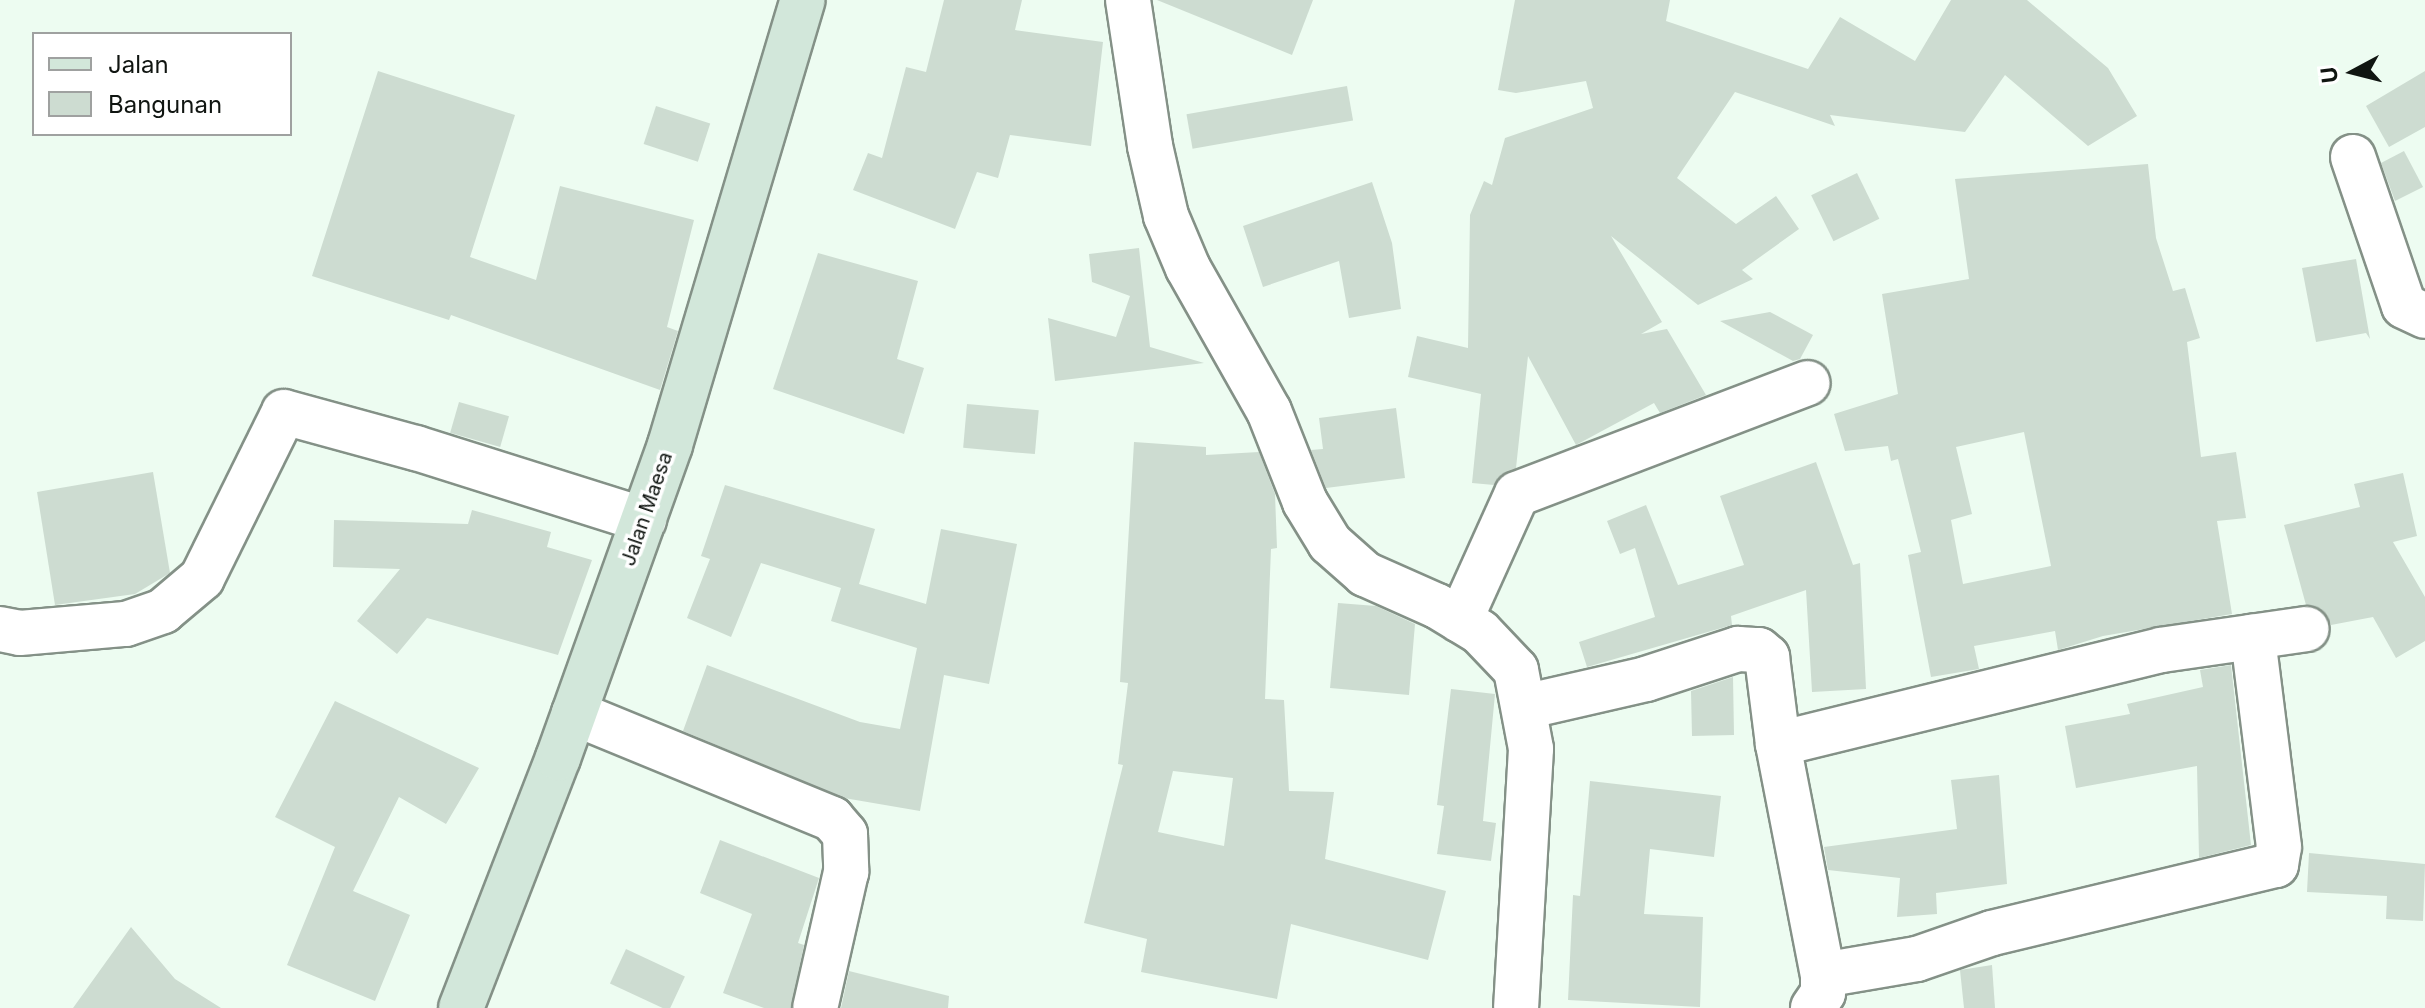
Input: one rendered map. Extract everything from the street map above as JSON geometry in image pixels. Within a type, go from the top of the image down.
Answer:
[{"type":"street","name":"Jalan Maesa","points":[[461,1008],[644,520],[803,0]]},
{"type":"street","points":[[1128,0],[1150,146],[1166,216],[1188,268],[1269,411],[1305,502],[1330,543],[1365,574],[1460,620],[1516,670],[1524,707],[1530,791],[1516,1008]]},
{"type":"street","points":[[2353,157],[2404,306],[2425,316]]},
{"type":"street","points":[[1460,620],[1517,494],[1807,383]]},
{"type":"street","points":[[0,629],[20,633],[126,624],[163,611],[202,578],[284,412],[416,448],[644,520]]},
{"type":"street","points":[[1778,744],[2161,650],[2306,629]]},
{"type":"street","points":[[1524,707],[1646,679],[1748,647],[1759,650],[1772,669],[1778,744],[1818,992],[1992,933],[2276,865],[2279,847],[2253,637]]},
{"type":"street","points":[[574,713],[832,819],[845,834],[846,872],[815,1008]]},
{"type":"building","points":[[944,0],[1022,0],[1015,30],[1103,42],[1091,146],[1010,135],[998,178],[977,172],[955,229],[853,190],[868,153],[882,158],[906,67],[926,72]]},
{"type":"building","points":[[1157,0],[1313,0],[1292,55]]},
{"type":"building","points":[[1515,0],[1670,0],[1666,21],[1808,69],[1840,17],[1915,61],[1951,0],[2027,0],[2108,68],[2137,116],[2088,146],[2005,75],[1965,132],[1830,115],[1835,126],[1735,92],[1677,178],[1736,224],[1776,196],[1799,229],[1742,270],[1753,279],[1698,305],[1611,236],[1662,322],[1641,334],[1667,329],[1706,395],[1660,413],[1654,403],[1576,445],[1528,356],[1516,468],[1494,485],[1472,483],[1481,394],[1408,377],[1417,336],[1468,348],[1470,215],[1484,181],[1492,185],[1505,138],[1593,108],[1586,81],[1516,93],[1498,90]]},
{"type":"building","points":[[378,71],[515,115],[470,257],[536,280],[560,186],[694,220],[667,327],[678,331],[660,390],[451,315],[449,320],[312,276]]},
{"type":"building","points":[[2425,71],[2425,127],[2389,147],[2366,106]]},
{"type":"building","points":[[1347,86],[1353,120],[1193,149],[1186,114]]},
{"type":"building","points":[[656,106],[710,124],[698,162],[644,144]]},
{"type":"building","points":[[2404,151],[2423,187],[2395,201],[2381,163]]},
{"type":"building","points":[[2148,164],[2156,238],[2173,291],[2185,288],[2200,338],[2187,342],[2201,457],[2236,452],[2246,518],[2217,521],[2232,614],[2103,636],[2058,650],[2055,631],[1974,646],[1979,669],[1931,677],[1908,555],[1921,552],[1898,459],[1891,461],[1888,446],[1845,451],[1834,414],[1898,394],[1882,294],[1969,279],[1955,179]],"holes":[[[2024,432],[2051,566],[1963,584],[1951,520],[1972,514],[1956,447]]]},
{"type":"building","points":[[1857,173],[1879,219],[1834,241],[1811,195]]},
{"type":"building","points":[[1372,182],[1392,243],[1401,309],[1349,318],[1339,261],[1263,287],[1243,226]]},
{"type":"building","points":[[1139,248],[1150,347],[1204,363],[1055,381],[1048,318],[1116,337],[1130,296],[1092,282],[1089,254]]},
{"type":"building","points":[[818,253],[918,281],[897,359],[924,368],[904,434],[773,389]]},
{"type":"building","points":[[2356,259],[2370,339],[2366,333],[2316,342],[2302,268]]},
{"type":"building","points":[[1770,312],[1813,335],[1800,359],[1793,361],[1720,321]]},
{"type":"building","points":[[459,402],[509,416],[500,447],[450,433]]},
{"type":"building","points":[[967,404],[1039,410],[1035,454],[963,448]]},
{"type":"building","points":[[1396,408],[1405,478],[1326,488],[1311,450],[1323,449],[1319,418]]},
{"type":"building","points":[[1134,442],[1206,447],[1206,455],[1259,452],[1275,494],[1277,548],[1271,549],[1265,699],[1284,700],[1289,791],[1334,792],[1325,859],[1446,891],[1428,960],[1291,924],[1277,999],[1141,972],[1147,939],[1084,923],[1123,765],[1118,764],[1128,683],[1120,682]],"holes":[[[1173,771],[1233,778],[1224,846],[1158,832]]]},
{"type":"building","points":[[1816,462],[1853,565],[1860,563],[1866,689],[1812,692],[1806,590],[1731,616],[1732,625],[1587,667],[1579,642],[1655,617],[1635,548],[1620,554],[1607,521],[1646,505],[1678,585],[1744,565],[1720,496]]},
{"type":"building","points":[[153,472],[170,573],[135,594],[55,605],[37,492]]},
{"type":"building","points":[[2403,473],[2417,536],[2393,542],[2425,597],[2425,641],[2396,658],[2373,617],[2331,625],[2325,613],[2306,605],[2284,525],[2360,507],[2354,484]]},
{"type":"building","points":[[725,485],[875,529],[859,584],[926,604],[941,529],[1017,544],[989,684],[944,675],[920,811],[844,798],[683,731],[707,665],[860,722],[900,729],[917,648],[831,621],[841,588],[761,563],[731,637],[687,618],[710,559],[701,556]]},
{"type":"building","points":[[472,510],[551,532],[547,547],[592,560],[558,655],[427,618],[397,654],[357,621],[400,569],[333,567],[334,520],[468,524]]},
{"type":"building","points":[[1338,603],[1376,606],[1415,624],[1409,695],[1330,688]]},
{"type":"building","points":[[2231,665],[2251,845],[2199,858],[2197,766],[2076,788],[2065,726],[2130,714],[2127,704],[2203,687],[2200,670]]},
{"type":"building","points":[[1733,677],[1734,735],[1692,736],[1691,691]]},
{"type":"building","points":[[1451,689],[1495,694],[1483,821],[1496,823],[1491,861],[1437,854],[1444,806],[1437,805]]},
{"type":"building","points":[[335,701],[479,768],[446,824],[399,797],[353,891],[410,915],[375,1001],[287,965],[335,847],[275,817]]},
{"type":"building","points":[[1999,775],[2007,884],[1936,893],[1937,914],[1897,917],[1900,878],[1828,870],[1824,847],[1957,829],[1951,780]]},
{"type":"building","points":[[1590,781],[1721,796],[1714,857],[1650,849],[1644,914],[1703,917],[1700,1007],[1568,1000],[1573,895],[1580,896]]},
{"type":"building","points":[[720,840],[819,878],[798,943],[804,945],[791,1008],[764,1008],[723,993],[752,914],[700,893]]},
{"type":"building","points":[[2309,853],[2425,864],[2423,921],[2386,919],[2387,896],[2307,892]]},
{"type":"building","points":[[131,927],[175,979],[221,1008],[73,1008]]},
{"type":"building","points":[[626,949],[685,976],[670,1008],[663,1008],[610,983]]},
{"type":"building","points":[[1992,965],[1995,1008],[1964,1008],[1960,970]]},
{"type":"building","points":[[849,971],[949,996],[948,1008],[841,1008]]}]
